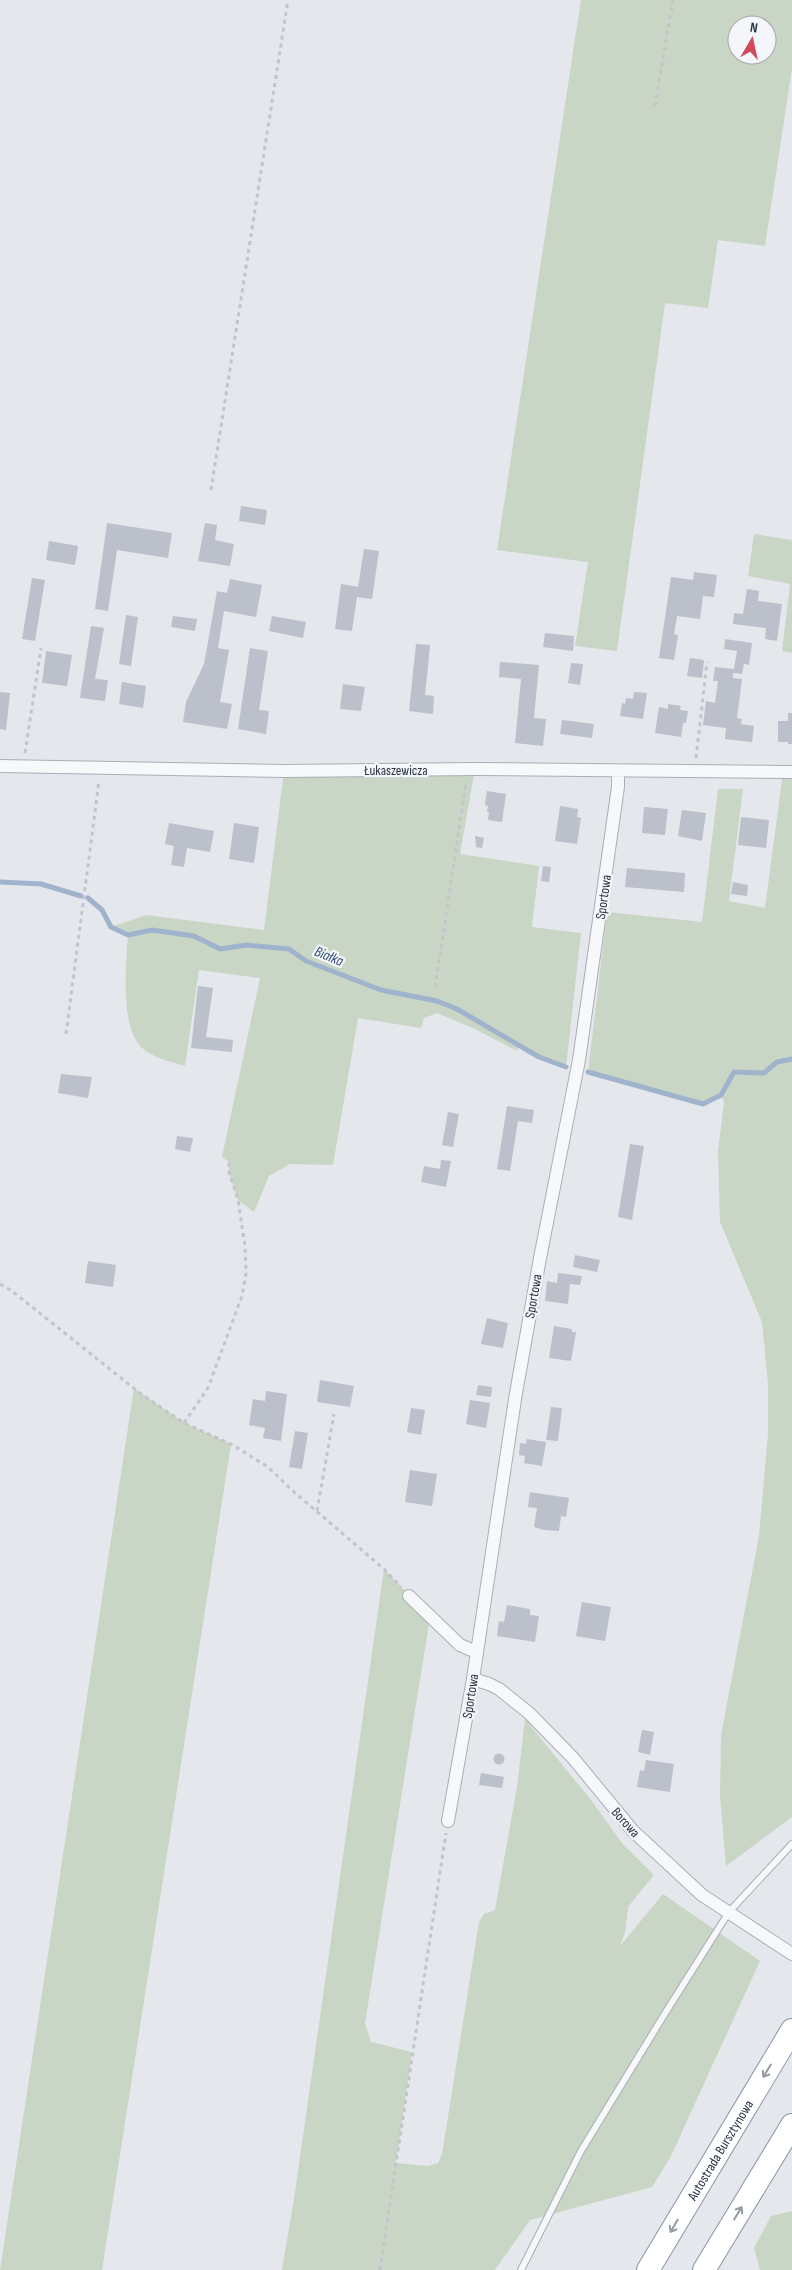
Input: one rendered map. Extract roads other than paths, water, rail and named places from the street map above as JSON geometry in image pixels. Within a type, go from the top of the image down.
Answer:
[{"type":"highway","name":"Autostrada Bursztynowa","points":[[648,2270],[792,2030]]},
{"type":"highway","points":[[704,2270],[792,2125]]},
{"type":"street","name":"Łukaszewicza","points":[[0,766],[284,771],[792,772]]},
{"type":"street","name":"Sportowa","points":[[448,1821],[473,1679],[515,1400],[536,1277],[580,1060],[618,787],[618,771]]},
{"type":"street","points":[[409,1596],[460,1645],[476,1652]]},
{"type":"street","name":"Borowa","points":[[473,1679],[499,1689],[529,1713],[573,1758],[633,1832],[702,1895],[792,1954]]},
{"type":"lane","points":[[521,2270],[581,2151],[664,2015],[730,1912],[792,1844]]},
{"type":"waterway","name":"Białka","points":[[0,882],[41,884],[81,896]]},
{"type":"waterway","name":"Białka","points":[[88,898],[102,910],[111,927],[128,935],[152,930],[194,936],[220,949],[246,945],[289,949],[306,961],[381,990],[437,1001],[457,1009],[539,1057],[566,1067]]},
{"type":"waterway","name":"Białka","points":[[588,1072],[703,1104],[721,1095],[734,1072],[764,1073],[777,1062],[792,1059]]}]
